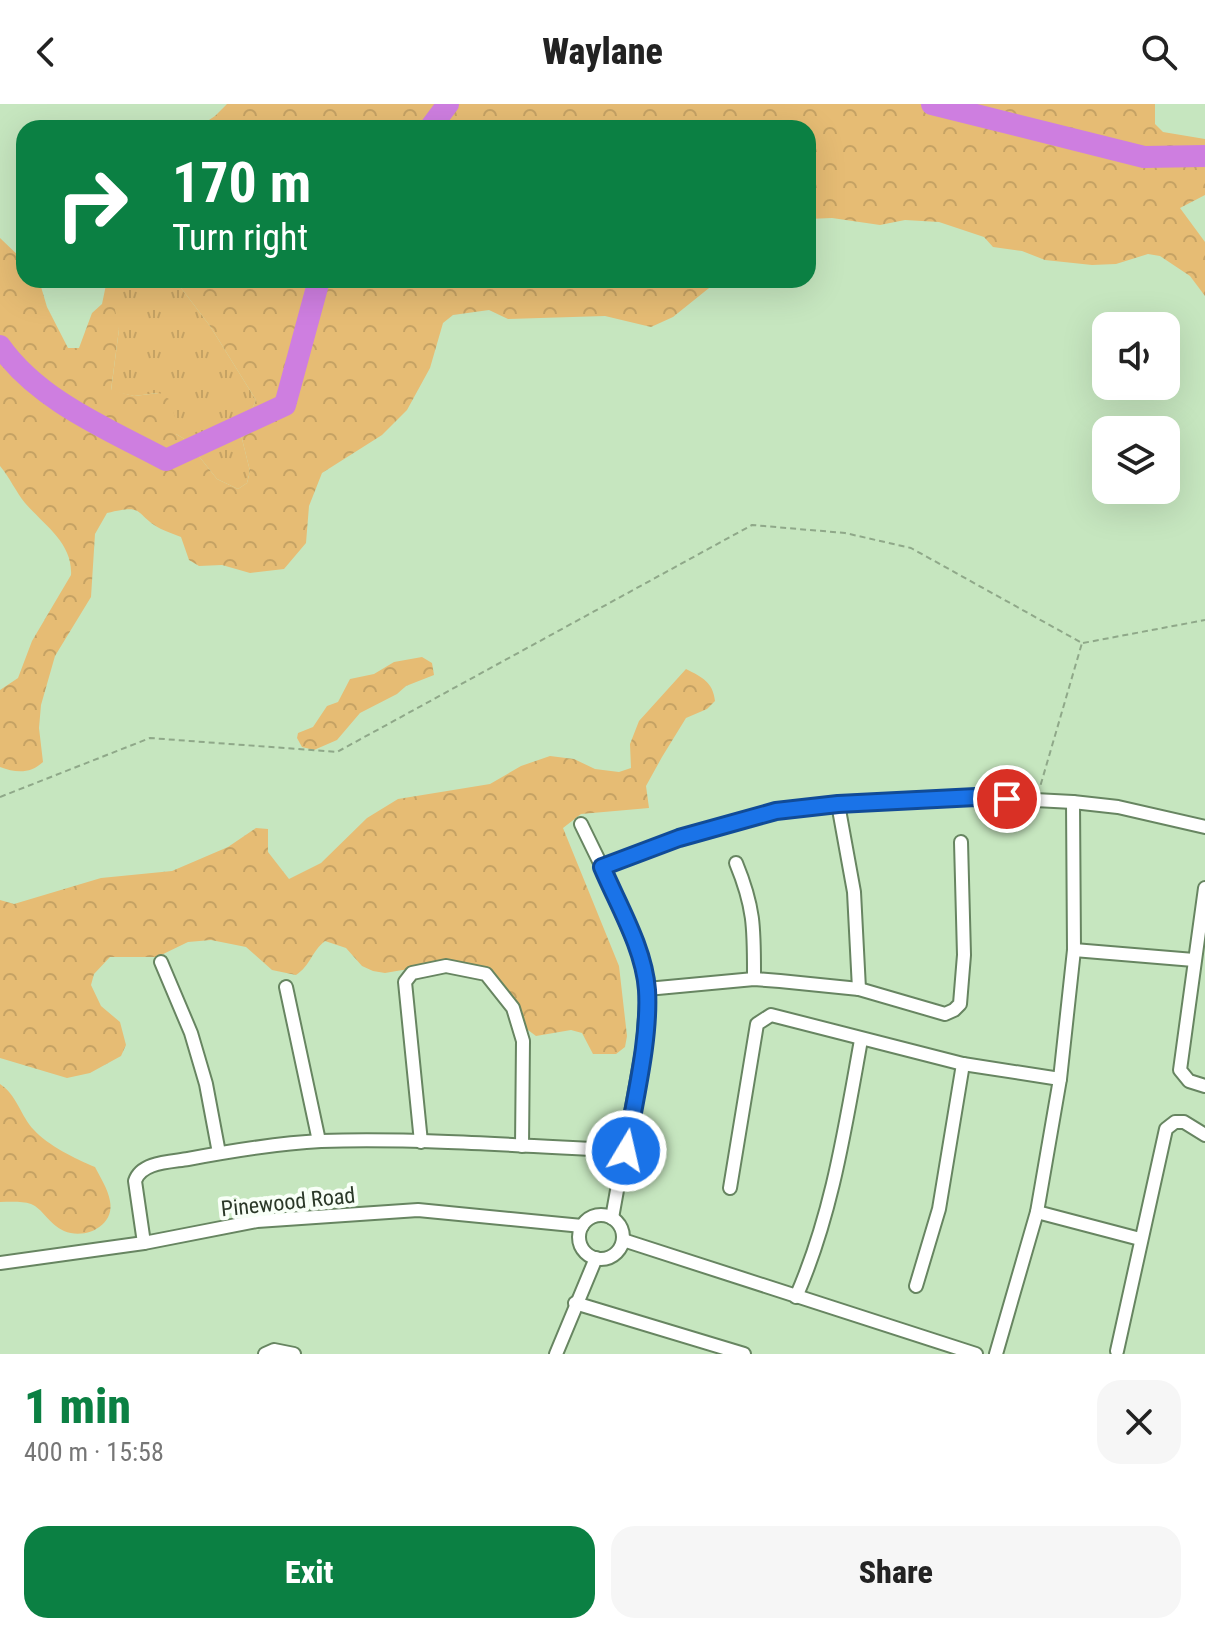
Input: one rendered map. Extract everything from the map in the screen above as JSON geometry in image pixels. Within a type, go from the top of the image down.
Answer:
[{"type":"street","points":[[602,867],[679,838],[776,811],[838,804],[976,797],[1073,802],[1118,807],[1205,827]]},
{"type":"street","points":[[996,1354],[1037,1212],[1060,1079],[1074,950],[1073,802]]},
{"type":"street","points":[[838,804],[854,892],[859,989]]},
{"type":"street","points":[[581,824],[638,951],[647,989],[643,1046],[612,1218]]},
{"type":"street","points":[[647,989],[754,979],[859,989],[945,1014],[954,1010],[960,1004],[964,955],[961,842]]},
{"type":"street","points":[[736,863],[750,896],[754,927],[754,979]]},
{"type":"street","points":[[1205,888],[1180,1070],[1189,1081],[1205,1086]]},
{"type":"street","points":[[1074,950],[1194,960]]},
{"type":"street","points":[[161,962],[191,1033],[206,1084],[219,1153]]},
{"type":"street","points":[[421,1142],[405,982],[412,973],[446,966],[486,974],[513,1008],[523,1041],[522,1146]]},
{"type":"street","points":[[286,987],[319,1141]]},
{"type":"street","points":[[730,1188],[757,1024],[771,1015],[963,1064],[1060,1079]]},
{"type":"street","points":[[796,1297],[815,1254],[835,1181],[861,1040]]},
{"type":"street","points":[[916,1286],[939,1209],[963,1064]]},
{"type":"street","points":[[1117,1351],[1166,1129],[1175,1122],[1184,1122],[1205,1135]]},
{"type":"street","points":[[144,1243],[135,1181],[137,1174],[148,1167],[219,1153],[319,1141],[626,1151]]},
{"type":"street","name":"Pinewood Road","points":[[0,1263],[144,1243],[257,1221],[418,1210],[582,1226]]},
{"type":"street","points":[[1037,1212],[1140,1239]]},
{"type":"street","points":[[599,1215],[612,1218],[621,1227],[623,1240],[616,1253],[611,1257],[590,1256],[581,1246],[582,1226],[599,1215]]},
{"type":"street","points":[[623,1240],[976,1354]]},
{"type":"street","points":[[556,1354],[596,1258]]},
{"type":"street","points":[[575,1303],[744,1354]]},
{"type":"street","points":[[265,1354],[274,1350],[294,1354]]},
{"type":"path","points":[[0,797],[150,738],[337,752],[752,525],[845,533],[911,548],[1082,643],[1205,620]]},
{"type":"path","points":[[1037,800],[1082,643]]},
{"type":"green space","points":[[227,104],[1155,104],[1155,124],[1163,132],[1205,139],[1205,195],[1180,208],[1205,242],[1205,296],[1190,276],[1160,256],[1148,254],[1116,264],[1092,265],[1045,260],[1022,251],[993,247],[984,237],[939,222],[905,220],[880,225],[816,219],[816,120],[209,120]]},
{"type":"green space","points":[[0,238],[16,253],[16,288],[41,288],[47,307],[68,348],[79,348],[92,313],[102,304],[114,305],[119,329],[111,390],[134,396],[159,393],[169,399],[177,423],[176,434],[186,440],[217,479],[238,489],[247,483],[250,471],[241,435],[256,400],[210,326],[181,288],[709,288],[673,317],[651,327],[605,316],[508,319],[489,310],[453,315],[443,323],[430,368],[407,410],[382,435],[322,473],[309,506],[306,543],[284,569],[250,573],[222,565],[199,566],[189,560],[181,537],[152,524],[138,512],[128,509],[107,513],[95,534],[91,597],[55,656],[41,705],[39,728],[43,762],[33,769],[17,771],[0,767],[0,690],[18,678],[32,641],[71,575],[62,544],[25,503],[0,466]]},
{"type":"green space","points":[[105,288],[181,288],[210,326],[256,400],[241,435],[250,471],[247,483],[238,489],[217,479],[186,440],[176,434],[158,393],[134,396],[111,391],[119,329],[102,304]]},
{"type":"green space","points":[[422,657],[432,663],[434,675],[406,686],[360,713],[337,740],[314,750],[302,747],[298,733],[313,727],[327,706],[338,702],[350,679],[374,674],[394,662]]},
{"type":"green space","points":[[686,669],[709,685],[715,701],[707,709],[686,718],[646,786],[649,808],[581,814],[563,828],[619,966],[627,1036],[625,1047],[616,1054],[593,1054],[582,1033],[571,1030],[536,1036],[520,1024],[487,975],[466,964],[443,963],[385,973],[362,966],[346,948],[325,941],[296,975],[272,970],[246,947],[211,940],[188,942],[157,957],[110,957],[94,974],[91,985],[101,1006],[120,1022],[126,1045],[121,1056],[90,1073],[67,1078],[0,1058],[0,900],[14,904],[101,878],[172,871],[228,847],[256,828],[268,829],[268,852],[289,879],[321,863],[367,818],[398,799],[490,784],[521,766],[550,756],[574,759],[595,769],[619,772],[631,768],[630,744],[639,721]]},
{"type":"green space","points":[[0,1084],[11,1094],[40,1136],[95,1167],[110,1201],[108,1218],[97,1229],[81,1234],[64,1231],[31,1204],[0,1202]]},
{"type":"waterway","points":[[436,120],[448,104]]},
{"type":"waterway","points":[[932,104],[1144,157],[1205,156]]},
{"type":"waterway","points":[[0,346],[34,383],[54,398],[166,460],[285,405],[317,288]]},
{"type":"route","points":[[626,1151],[643,1046],[647,989],[638,951],[602,867],[679,838],[776,811],[838,804],[976,797],[1007,799]]}]
